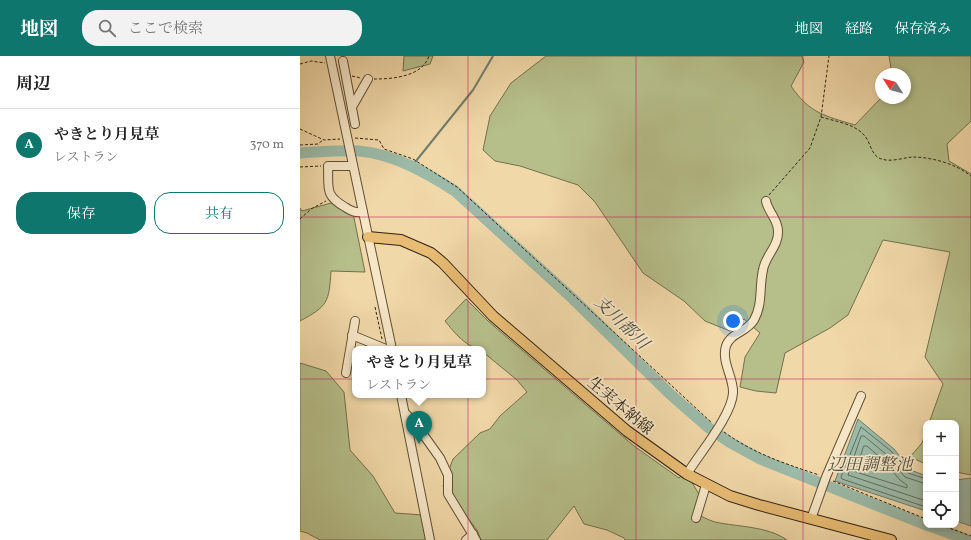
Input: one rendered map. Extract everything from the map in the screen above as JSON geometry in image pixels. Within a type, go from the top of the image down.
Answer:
[{"type":"main road","name":"生実本納線","points":[[368,237],[401,240],[431,253],[443,263],[493,316],[627,431],[687,474],[730,496],[891,540]]},
{"type":"street","points":[[332,62],[344,68],[352,107],[354,121],[344,121]]},
{"type":"street","points":[[332,62],[391,346]]},
{"type":"street","points":[[352,107],[368,79]]},
{"type":"street","points":[[353,166],[328,166],[329,192],[332,198],[353,212],[363,212]]},
{"type":"street","points":[[687,474],[716,431],[733,398],[734,391],[725,359],[726,345],[735,335],[749,327],[754,319],[761,298],[763,269],[778,240],[777,222],[766,201]]},
{"type":"street","points":[[346,373],[352,362],[352,335],[355,321]]},
{"type":"street","points":[[352,335],[384,346]]},
{"type":"street","points":[[811,519],[826,477],[861,396]]},
{"type":"street","points":[[402,398],[430,540]]},
{"type":"street","points":[[405,414],[415,423],[440,458],[448,475],[448,494],[475,537],[466,540]]},
{"type":"street","points":[[696,518],[706,485]]},
{"type":"path","points":[[344,68],[368,79],[391,78],[413,72],[426,63],[429,56]]},
{"type":"path","points":[[766,201],[772,189],[810,148],[821,117],[829,56]]},
{"type":"path","points":[[300,64],[311,61],[332,62]]},
{"type":"path","points":[[821,117],[860,131],[869,142],[873,152],[879,158],[888,160],[913,157],[926,159],[948,164],[971,176]]},
{"type":"path","points":[[300,129],[324,140],[379,140],[384,148],[413,159],[457,187],[704,418],[716,431],[764,456],[826,477],[836,483],[923,518]]},
{"type":"path","points":[[300,145],[318,144],[324,140]]},
{"type":"path","points":[[300,167],[328,166]]},
{"type":"path","points":[[300,219],[311,209],[332,198]]},
{"type":"path","points":[[375,307],[384,346]]},
{"type":"path","points":[[950,528],[971,536]]},
{"type":"green space","points":[[404,56],[433,56],[430,64],[403,71]]},
{"type":"green space","points":[[546,56],[802,56],[804,62],[791,86],[811,108],[826,116],[855,125],[875,104],[911,104],[911,68],[891,68],[889,56],[971,56],[971,121],[947,144],[949,161],[971,174],[971,475],[959,473],[959,420],[930,420],[943,384],[925,357],[950,252],[883,240],[848,315],[830,328],[785,353],[776,393],[756,391],[740,387],[745,357],[760,333],[744,319],[730,331],[705,321],[684,301],[643,273],[595,202],[578,185],[520,166],[495,161],[483,150],[490,116],[511,83]]},
{"type":"green space","points":[[342,200],[352,208],[365,272],[331,271],[328,296],[322,307],[300,321],[300,208],[302,211]]},
{"type":"green space","points":[[466,299],[488,321],[634,446],[679,478],[681,476],[691,481],[699,494],[695,513],[715,522],[761,529],[779,535],[787,540],[625,540],[624,538],[607,530],[584,524],[574,506],[547,540],[481,540],[477,530],[443,486],[453,459],[480,433],[490,429],[500,416],[527,392],[517,380],[486,354],[486,346],[472,346],[466,343],[445,321]]},
{"type":"green space","points":[[300,363],[326,371],[344,392],[350,450],[373,476],[395,513],[423,515],[427,540],[320,540],[300,531]]},
{"type":"green space","points":[[923,440],[923,463],[910,457]]},
{"type":"water","name":"辺田調整池","points":[[858,419],[894,449],[911,470],[923,475],[923,510],[835,481]]},
{"type":"water","name":"辺田調整池","points":[[971,478],[971,526],[959,522],[959,480]]},
{"type":"waterway","points":[[412,166],[473,90],[493,56]]},
{"type":"waterway","name":"支川都川","points":[[300,153],[359,151],[385,156],[422,171],[455,191],[572,298],[670,394],[709,428],[729,442],[760,459],[923,524]]},
{"type":"waterway","name":"支川都川","points":[[935,528],[968,540]]},
{"type":"place","name":"やきとり月見草","points":[[419,444]]}]
